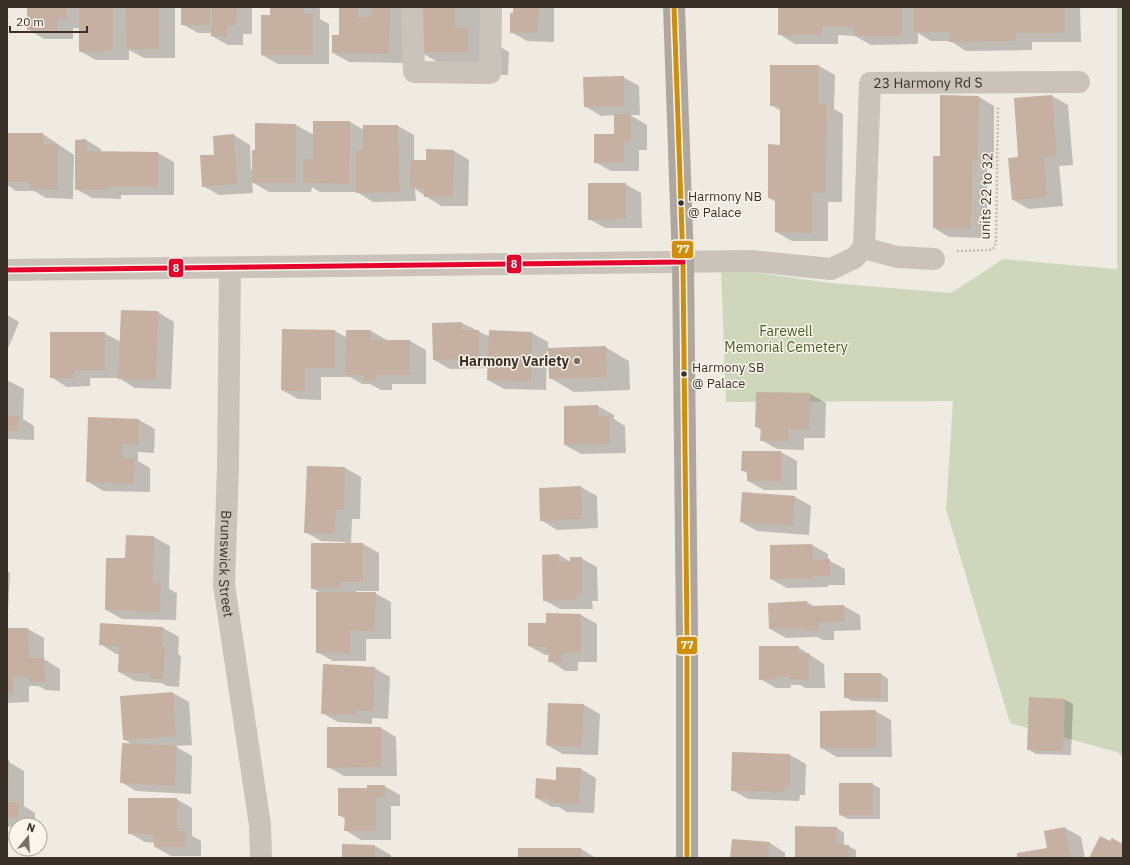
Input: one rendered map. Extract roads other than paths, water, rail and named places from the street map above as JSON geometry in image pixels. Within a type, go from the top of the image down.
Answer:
[{"type":"main road","points":[[674,7],[683,262],[688,672],[687,858]]},
{"type":"street","points":[[412,7],[414,72],[490,73],[491,7]]},
{"type":"street","name":"23 Harmony Rd S","points":[[864,248],[870,82],[1079,82]]},
{"type":"street","points":[[7,270],[752,261],[831,269],[854,258],[864,248],[897,257],[934,259]]},
{"type":"street","name":"Brunswick Street","points":[[230,268],[228,467],[224,585],[260,825],[261,858]]},
{"type":"place","name":"Harmony NB @ Palace","points":[[681,203]]},
{"type":"place","name":"Harmony Variety","points":[[577,361]]},
{"type":"place","name":"Harmony SB @ Palace","points":[[684,374]]},
{"type":"park label","name":"Farewell Memorial Cemetery","points":[[786,340]]}]
